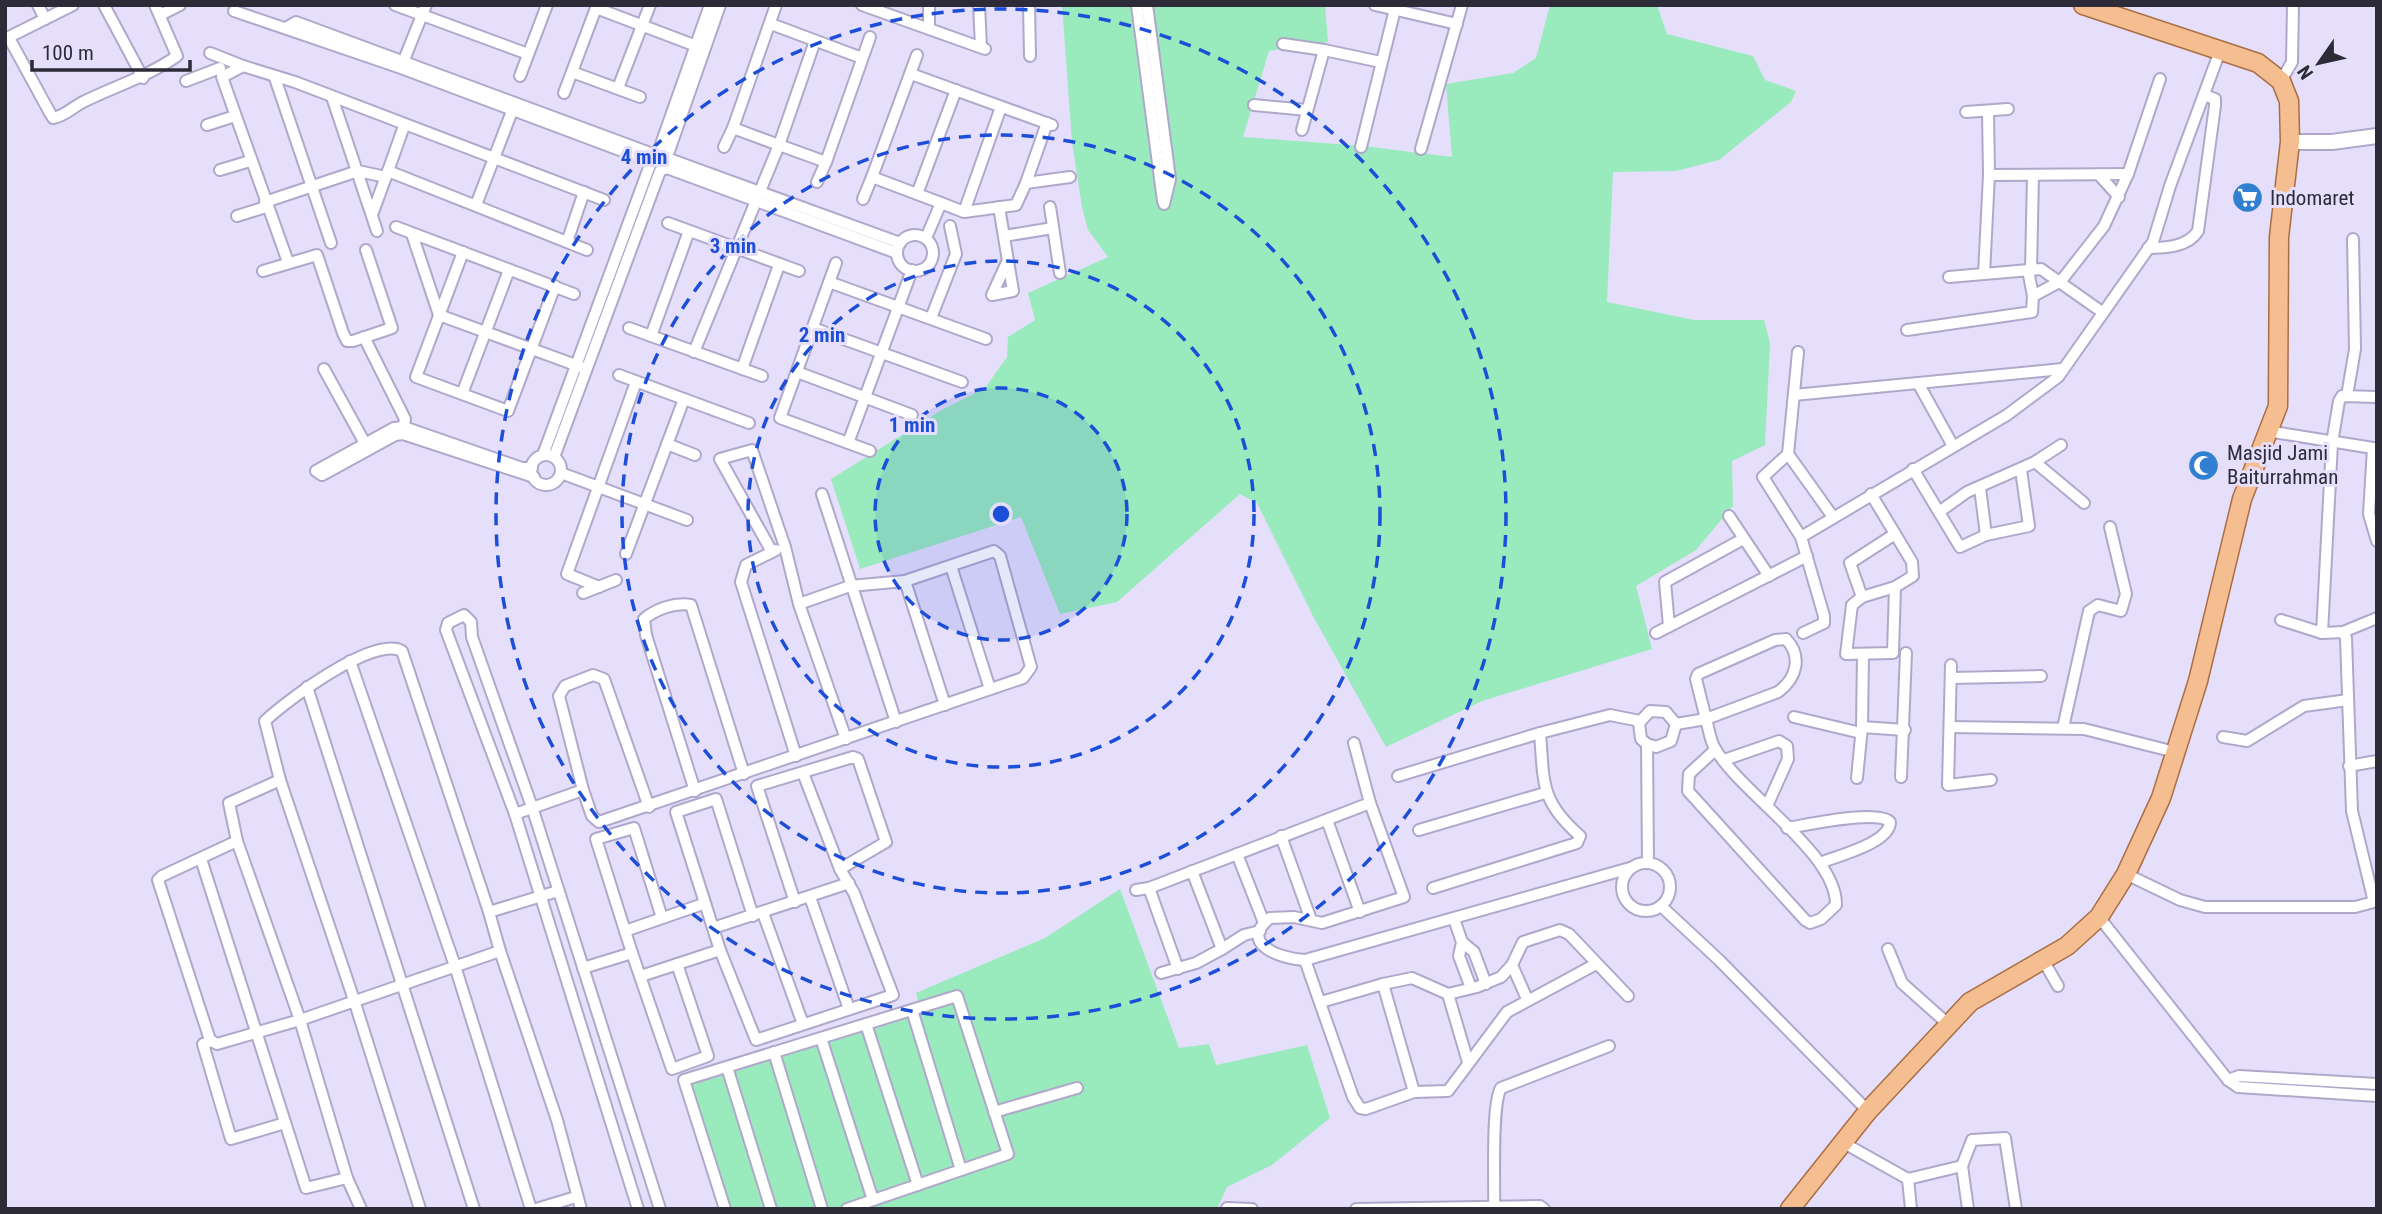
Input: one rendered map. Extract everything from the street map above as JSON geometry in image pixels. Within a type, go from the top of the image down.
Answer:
[{"type":"main road","points":[[1790,1209],[1868,1111],[1948,1024],[1983,993],[2077,938],[2099,917],[2126,874],[2161,798],[2198,681],[2242,499],[2267,431],[2275,419],[2278,396],[2279,237],[2290,142],[2289,101],[2281,80],[2258,63],[2084,5]]},
{"type":"street","points":[[38,5],[45,19]]},
{"type":"street","points":[[73,5],[7,38],[53,118],[143,78],[177,56],[158,10],[180,5]]},
{"type":"street","points":[[104,5],[143,78]]},
{"type":"street","points":[[395,5],[424,10],[528,54]]},
{"type":"street","points":[[618,88],[650,5]]},
{"type":"street","points":[[700,47],[710,5]]},
{"type":"street","points":[[533,473],[548,456],[700,47],[720,5]]},
{"type":"street","points":[[724,147],[776,5]]},
{"type":"street","points":[[862,5],[877,8],[983,48],[979,5]]},
{"type":"street","points":[[929,5],[929,29]]},
{"type":"street","points":[[1030,5],[1030,56]]},
{"type":"street","points":[[1137,5],[1164,204],[1170,178],[1147,5]]},
{"type":"street","points":[[1375,5],[1395,7],[1457,24]]},
{"type":"street","points":[[1421,149],[1462,5]]},
{"type":"street","points":[[2281,80],[2292,62],[2293,5]]},
{"type":"street","points":[[520,76],[543,6]]},
{"type":"street","points":[[564,93],[597,7],[700,47]]},
{"type":"street","points":[[1361,147],[1395,7]]},
{"type":"street","points":[[402,63],[424,10]]},
{"type":"street","points":[[234,11],[287,27],[296,22],[513,108],[899,248]]},
{"type":"street","points":[[771,24],[862,58]]},
{"type":"street","points":[[817,182],[870,37]]},
{"type":"street","points":[[694,352],[734,248],[779,145],[815,40]]},
{"type":"street","points":[[1283,44],[1381,62]]},
{"type":"street","points":[[1302,130],[1324,50]]},
{"type":"street","points":[[1801,537],[2007,415],[2052,383],[2157,235],[2170,186],[2220,51]]},
{"type":"street","points":[[288,262],[213,54],[604,200]]},
{"type":"street","points":[[863,199],[916,55]]},
{"type":"street","points":[[186,81],[243,66]]},
{"type":"street","points":[[572,72],[640,97]]},
{"type":"street","points":[[872,177],[964,212],[1016,205],[1049,124],[911,74]]},
{"type":"street","points":[[275,78],[331,243]]},
{"type":"street","points":[[2032,296],[2061,281],[2104,226],[2128,174],[2160,79]]},
{"type":"street","points":[[917,194],[956,90]]},
{"type":"street","points":[[2148,248],[2175,246],[2190,241],[2198,231],[2215,106],[2215,99],[2204,95]]},
{"type":"street","points":[[332,97],[373,212],[377,231]]},
{"type":"street","points":[[1254,105],[1307,110]]},
{"type":"street","points":[[964,212],[1001,107]]},
{"type":"street","points":[[476,205],[513,108]]},
{"type":"street","points":[[1966,112],[2008,109]]},
{"type":"street","points":[[1984,274],[1989,175],[1988,111]]},
{"type":"street","points":[[207,125],[235,116]]},
{"type":"street","points":[[373,212],[404,126]]},
{"type":"street","points":[[733,128],[826,162]]},
{"type":"street","points":[[2290,142],[2332,142],[2377,136]]},
{"type":"street","points":[[220,170],[250,161]]},
{"type":"street","points":[[1031,169],[1053,178],[1070,177]]},
{"type":"street","points":[[237,216],[358,172],[387,174],[476,205],[587,250]]},
{"type":"street","points":[[1989,175],[2128,174]]},
{"type":"street","points":[[1907,330],[2032,312],[2030,270],[2033,176]]},
{"type":"street","points":[[2099,176],[2119,197]]},
{"type":"street","points":[[1026,183],[1048,182],[1053,178]]},
{"type":"street","points":[[567,242],[584,192]]},
{"type":"street","points":[[926,238],[941,203]]},
{"type":"street","points":[[999,207],[1008,260]]},
{"type":"street","points":[[1050,207],[1060,273]]},
{"type":"street","points":[[668,223],[799,271]]},
{"type":"street","points":[[931,318],[956,254],[950,226]]},
{"type":"street","points":[[396,228],[575,294]]},
{"type":"street","points":[[1004,236],[1053,228]]},
{"type":"street","points":[[650,336],[689,231]]},
{"type":"street","points":[[412,234],[439,315]]},
{"type":"street","points":[[912,234],[926,238],[931,244],[932,260],[928,266],[912,270],[905,267],[899,248],[912,234]]},
{"type":"street","points":[[2347,396],[2355,349],[2353,239]]},
{"type":"street","points":[[263,271],[317,255],[346,341],[392,328],[366,250]]},
{"type":"street","points":[[463,252],[416,377],[508,411],[555,286]]},
{"type":"street","points":[[836,263],[780,418],[870,451]]},
{"type":"street","points":[[742,369],[779,265]]},
{"type":"street","points":[[462,394],[509,270]]},
{"type":"street","points":[[848,443],[912,270]]},
{"type":"street","points":[[1949,277],[2030,270],[2049,272],[2102,312]]},
{"type":"street","points":[[829,282],[986,339]]},
{"type":"street","points":[[439,315],[581,367]]},
{"type":"street","points":[[629,328],[762,376]]},
{"type":"street","points":[[813,328],[962,382]]},
{"type":"street","points":[[363,337],[405,419],[403,430]]},
{"type":"street","points":[[1798,352],[1788,454],[1833,517]]},
{"type":"street","points":[[324,369],[367,447],[403,430],[533,473],[549,484],[561,473]]},
{"type":"street","points":[[1794,395],[2062,369]]},
{"type":"street","points":[[797,372],[912,415]]},
{"type":"street","points":[[619,375],[749,423]]},
{"type":"street","points":[[599,587],[567,573],[636,382]]},
{"type":"street","points":[[1918,383],[1953,446]]},
{"type":"street","points":[[2322,633],[2332,443],[2339,401],[2347,396],[2377,397]]},
{"type":"street","points":[[626,554],[684,399]]},
{"type":"street","points":[[2267,431],[2375,448],[2369,514],[2377,541]]},
{"type":"street","points":[[667,444],[695,455]]},
{"type":"street","points":[[1939,512],[1967,492],[2021,470],[2061,445]]},
{"type":"street","points":[[772,552],[720,459],[752,450],[785,547],[799,604],[846,739]]},
{"type":"street","points":[[1788,454],[1765,473],[1763,481],[1801,537],[1807,556],[1824,623],[1803,633]]},
{"type":"street","points":[[548,456],[558,461],[561,473]]},
{"type":"street","points":[[2035,462],[2084,503]]},
{"type":"street","points":[[1913,469],[1960,547],[1986,535],[2029,526],[2021,470]]},
{"type":"street","points":[[561,473],[687,520]]},
{"type":"street","points":[[1980,488],[1986,535]]},
{"type":"street","points":[[822,494],[896,722]]},
{"type":"street","points":[[1871,494],[1912,562],[1913,576],[1895,587],[1862,597],[1852,605],[1846,654],[1910,654],[1901,777]]},
{"type":"street","points":[[1729,516],[1769,576]]},
{"type":"street","points":[[2063,728],[2088,611],[2098,606],[2121,611],[2126,594],[2110,527]]},
{"type":"street","points":[[1862,597],[1850,563],[1895,534]]},
{"type":"street","points":[[1669,626],[1665,582],[1743,539]]},
{"type":"street","points":[[785,547],[746,565],[741,582],[796,756]]},
{"type":"street","points":[[649,807],[604,680],[593,675],[565,686],[559,696],[583,789],[592,816],[599,822],[649,807],[1023,678],[1031,667],[1000,556],[994,551],[905,581],[850,586],[799,604]]},
{"type":"street","points":[[1656,633],[1807,556]]},
{"type":"street","points":[[951,566],[990,689]]},
{"type":"street","points":[[583,593],[616,580]]},
{"type":"street","points":[[905,581],[945,705]]},
{"type":"street","points":[[1893,653],[1895,587]]},
{"type":"street","points":[[695,791],[646,635],[644,620],[652,612],[683,604],[691,605],[744,774]]},
{"type":"street","points":[[458,615],[464,615],[471,622],[472,637],[532,807],[658,1204],[638,1208],[539,898],[515,814],[446,630],[448,623],[458,615]]},
{"type":"street","points":[[2281,620],[2322,633],[2343,632],[2377,618]]},
{"type":"street","points":[[2126,874],[2180,900],[2206,907],[2372,905],[2374,893],[2352,811],[2347,648],[2343,632]]},
{"type":"street","points":[[1675,724],[1706,719],[1778,692],[1786,685],[1796,667],[1790,643],[1786,639],[1774,640],[1698,674],[1697,685],[1706,719],[1715,750],[1820,863],[1835,886],[1836,905],[1821,919],[1810,923],[1688,791],[1689,774],[1715,750]]},
{"type":"street","points":[[420,1209],[355,1000],[280,780],[264,724],[307,687],[350,660],[393,648],[402,651],[557,1120],[581,1209]]},
{"type":"street","points":[[1857,778],[1862,730],[1863,654]]},
{"type":"street","points":[[350,660],[455,966],[533,1209],[576,1197]]},
{"type":"street","points":[[1951,665],[1948,785],[1990,779]]},
{"type":"street","points":[[1951,678],[2041,676]]},
{"type":"street","points":[[307,687],[474,1209]]},
{"type":"street","points":[[2223,737],[2246,741],[2304,706],[2347,700]]},
{"type":"street","points":[[1647,744],[1664,746],[1676,733],[1672,717],[1658,710],[1650,711],[1640,721],[1639,731],[1647,744],[1648,863]]},
{"type":"street","points":[[1398,776],[1610,715],[1640,721]]},
{"type":"street","points":[[1794,717],[1862,730],[1905,730]]},
{"type":"street","points":[[1951,727],[2084,729],[2175,752]]},
{"type":"street","points":[[1433,888],[1577,843],[1580,836],[1559,817],[1545,793],[1540,733]]},
{"type":"street","points":[[1724,760],[1779,741],[1787,746],[1788,759],[1767,806]]},
{"type":"street","points":[[1161,973],[1178,969],[1222,949],[1277,916],[1322,923],[1400,901],[1404,894],[1370,803],[1354,743]]},
{"type":"street","points":[[796,902],[757,786],[853,757],[858,759],[886,842],[839,869]]},
{"type":"street","points":[[2349,766],[2377,761]]},
{"type":"street","points":[[803,773],[839,869],[849,883],[893,995],[756,1040],[703,904],[676,812],[716,799],[758,915],[803,1024]]},
{"type":"street","points":[[280,780],[229,803],[237,841],[300,1020],[347,1178],[360,1209]]},
{"type":"street","points":[[515,814],[583,789]]},
{"type":"street","points":[[1419,830],[1545,793]]},
{"type":"street","points":[[1136,890],[1149,888],[1370,803]]},
{"type":"street","points":[[1787,828],[1860,817],[1879,817],[1890,822],[1889,829],[1880,838],[1820,863]]},
{"type":"street","points":[[1327,820],[1360,912]]},
{"type":"street","points":[[662,918],[634,828],[596,839],[672,1069],[708,1056],[677,964]]},
{"type":"street","points":[[1281,836],[1311,920]]},
{"type":"street","points":[[212,1041],[158,884],[162,876],[237,841]]},
{"type":"street","points":[[1237,855],[1262,927],[1261,945],[1265,950],[1305,960],[1454,919],[1630,868],[1648,863],[1660,867],[1670,884],[1668,896],[1661,906],[1643,911],[1627,902],[1621,885],[1630,868]]},
{"type":"street","points":[[201,859],[306,1188],[347,1178]]},
{"type":"street","points":[[1192,871],[1222,949]]},
{"type":"street","points":[[713,928],[849,883]]},
{"type":"street","points":[[1149,888],[1178,969]]},
{"type":"street","points":[[489,912],[558,891]]},
{"type":"street","points":[[810,897],[849,1009]]},
{"type":"street","points":[[625,930],[703,904]]},
{"type":"street","points":[[1661,906],[1719,960],[1868,1111]]},
{"type":"street","points":[[2099,917],[2228,1080],[2238,1087],[2377,1096]]},
{"type":"street","points":[[1454,919],[1462,942],[1459,957],[1471,988]]},
{"type":"street","points":[[1321,1002],[1412,978],[1448,994],[1486,984],[1496,980],[1512,965],[1523,942],[1560,930],[1569,934],[1628,996]]},
{"type":"street","points":[[1462,942],[1474,952],[1486,984]]},
{"type":"street","points":[[1888,949],[1902,983],[1948,1024]]},
{"type":"street","points":[[641,976],[720,950]]},
{"type":"street","points":[[285,1123],[231,1139],[203,1044],[212,1041],[226,1044],[500,951]]},
{"type":"street","points":[[583,968],[632,953]]},
{"type":"street","points":[[1305,960],[1356,1105],[1366,1108],[1414,1092],[1448,1091],[1495,1024],[1527,999],[1596,964]]},
{"type":"street","points":[[2043,960],[2058,986]]},
{"type":"street","points":[[1512,965],[1527,999]]},
{"type":"street","points":[[1382,984],[1414,1092]]},
{"type":"street","points":[[1448,994],[1468,1062]]},
{"type":"street","points":[[725,1209],[684,1080],[957,996],[1008,1154],[847,1209]]},
{"type":"street","points":[[912,1010],[961,1170]]},
{"type":"street","points":[[866,1024],[918,1185]]},
{"type":"street","points":[[821,1038],[873,1200]]},
{"type":"street","points":[[1494,1208],[1495,1119],[1497,1094],[1501,1088],[1609,1046]]},
{"type":"street","points":[[774,1052],[822,1209]]},
{"type":"street","points":[[727,1067],[771,1209]]},
{"type":"street","points":[[2228,1080],[2239,1076],[2377,1084]]},
{"type":"street","points":[[995,1112],[1077,1088]]},
{"type":"street","points":[[1969,1209],[1962,1166],[1972,1140],[2004,1138],[2016,1209]]},
{"type":"street","points":[[1842,1142],[1908,1179],[1962,1166]]},
{"type":"street","points":[[1908,1179],[1911,1209]]},
{"type":"street","points":[[1356,1209],[1539,1206],[1544,1209]]},
{"type":"street","points":[[1227,1208],[1252,1209]]},
{"type":"green space","points":[[1062,5],[1325,5],[1328,42],[1269,51],[1243,137],[1363,146],[1452,157],[1446,84],[1513,73],[1536,58],[1550,5],[1657,5],[1667,34],[1753,56],[1765,80],[1796,91],[1791,102],[1719,160],[1676,171],[1613,172],[1607,302],[1694,320],[1764,320],[1770,343],[1765,445],[1732,461],[1733,506],[1696,550],[1636,586],[1652,649],[1482,701],[1386,747],[1314,618],[1257,503],[1240,494],[1117,602],[1060,614],[1021,517],[860,569],[831,479],[940,411],[985,388],[1007,357],[1008,337],[1035,320],[1028,293],[1108,257],[1088,230],[1082,207],[1072,142]]},
{"type":"green space","points":[[1120,889],[1179,1048],[1209,1044],[1216,1065],[1307,1045],[1330,1118],[1272,1165],[1227,1187],[1217,1209],[722,1209],[684,1087],[922,1014],[916,993],[1045,938]]},
{"type":"place","name":"Indomaret","points":[[2247,198]]},
{"type":"place","name":"Masjid Jami Baiturrahman","points":[[2204,465]]}]
